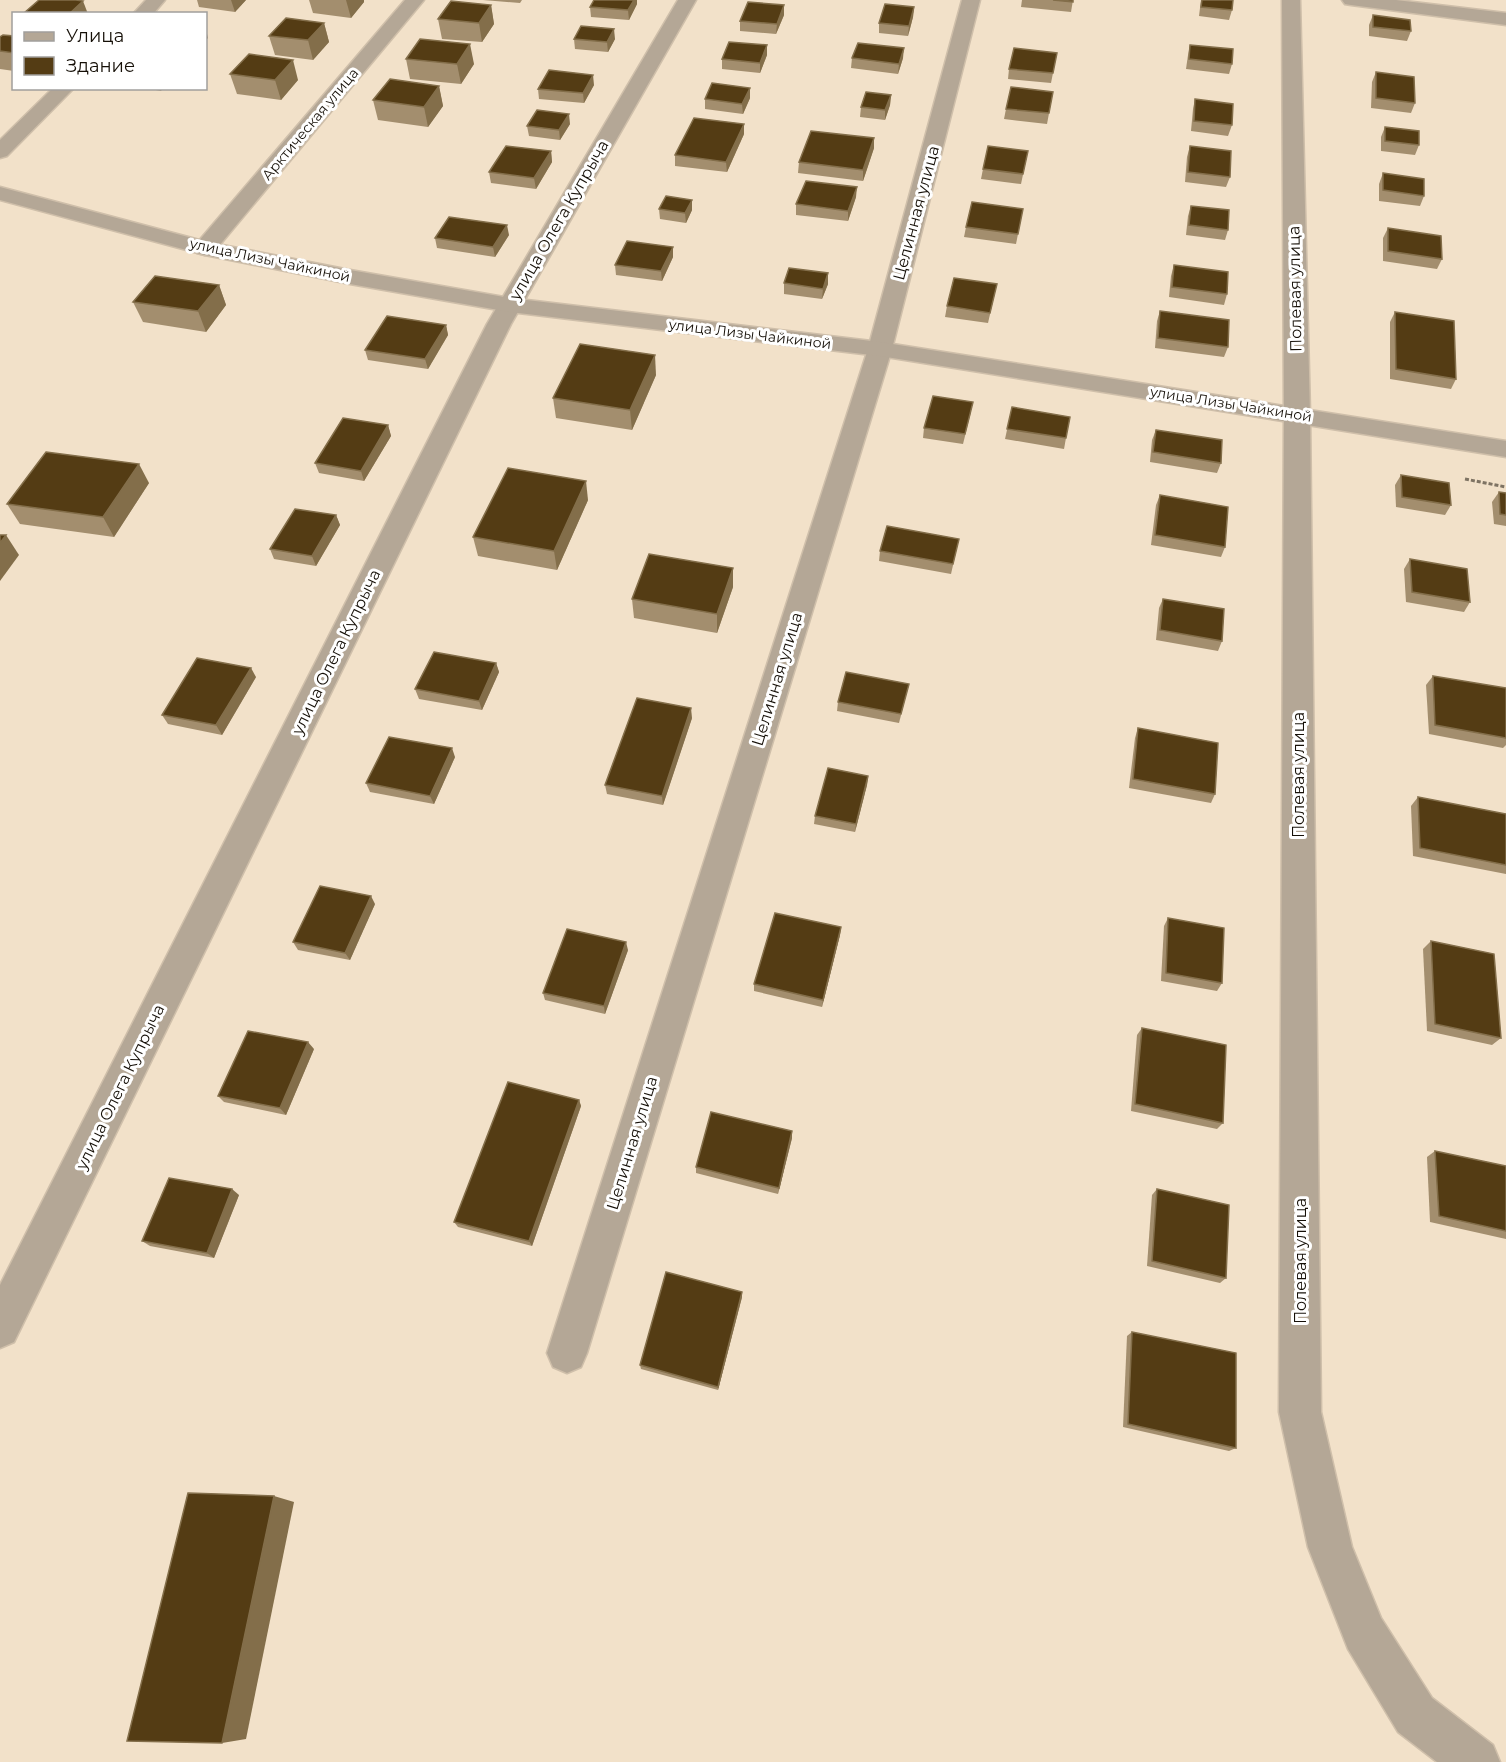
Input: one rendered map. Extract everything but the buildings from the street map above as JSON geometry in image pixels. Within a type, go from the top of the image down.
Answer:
[{"type":"street","points":[[144,12],[156,0]]},
{"type":"street","name":"Арктическая улица","points":[[206,248],[415,0]]},
{"type":"street","name":"улица Олега Купрыча","points":[[4,1321],[510,305],[687,0]]},
{"type":"street","name":"Целинная улица","points":[[567,1353],[880,349],[971,0]]},
{"type":"street","name":"Полевая улица","points":[[1291,0],[1297,414],[1300,1412],[1330,1547],[1364,1633],[1415,1715],[1476,1762]]},
{"type":"street","points":[[1351,0],[1506,18]]},
{"type":"street","points":[[0,152],[63,90]]},
{"type":"street","name":"улица Лизы Чайкиной","points":[[0,193],[206,248],[339,275],[510,305],[880,349],[1506,449]]}]
